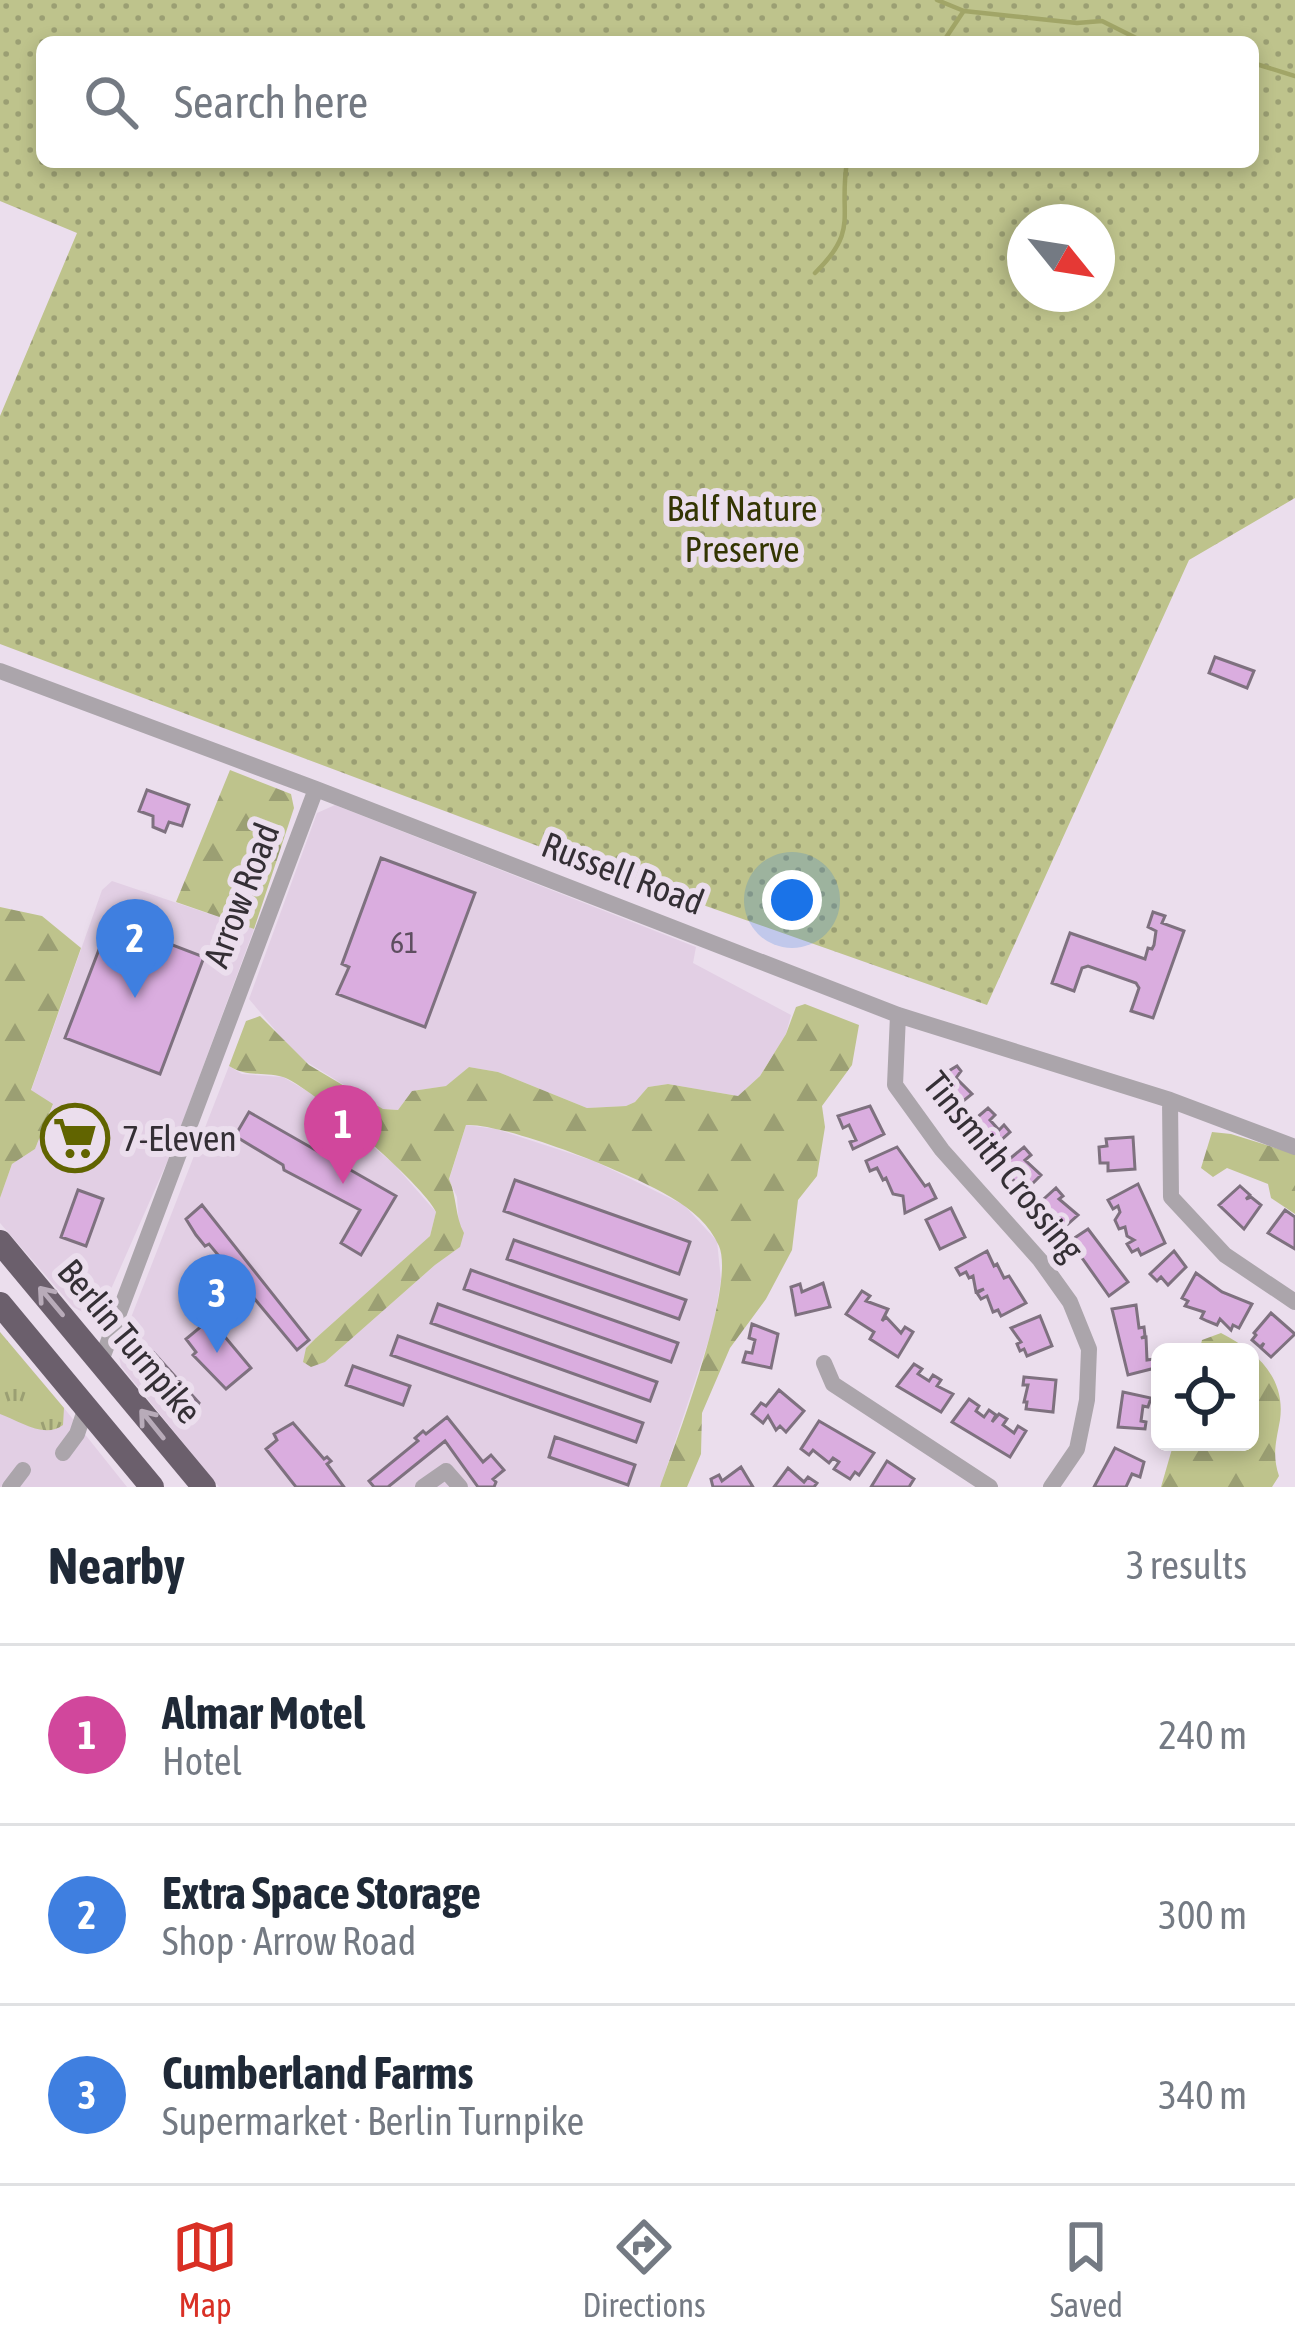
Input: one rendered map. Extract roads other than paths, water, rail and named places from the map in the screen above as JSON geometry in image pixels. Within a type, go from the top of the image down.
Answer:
[{"type":"highway","name":"Berlin Turnpike","points":[[0,1242],[204,1487]]},
{"type":"highway","name":"Berlin Turnpike","points":[[0,1304],[152,1487]]},
{"type":"highway","points":[[86,1407],[101,1361]]},
{"type":"street","name":"Russell Road","points":[[0,671],[898,1015],[1170,1100],[1295,1147]]},
{"type":"street","name":"Arrow Road","points":[[101,1361],[316,789]]},
{"type":"street","name":"Tinsmith Crossing","points":[[898,1015],[895,1085],[942,1150],[1040,1260],[1070,1303],[1089,1349],[1087,1400],[1077,1449],[1051,1487]]},
{"type":"street","points":[[1170,1100],[1171,1197],[1225,1255],[1295,1302]]},
{"type":"street","points":[[824,1363],[833,1384],[990,1487]]},
{"type":"street","points":[[63,1453],[77,1434],[86,1407]]},
{"type":"street","points":[[10,1487],[22,1471]]},
{"type":"street","points":[[423,1487],[446,1471],[460,1487]]},
{"type":"waterway","points":[[937,0],[964,11],[1077,23],[1102,21],[1132,36]]},
{"type":"waterway","points":[[947,36],[963,12]]},
{"type":"waterway","points":[[1259,65],[1295,76]]},
{"type":"waterway","points":[[815,273],[843,233],[846,168]]},
{"type":"place","name":"Extra Space Storage","points":[[135,998]]},
{"type":"place","name":"7-Eleven","points":[[75,1138]]},
{"type":"place","name":"Almar Motel","points":[[343,1184]]},
{"type":"place","name":"Cumberland Farms","points":[[217,1353]]},
{"type":"park label","name":"Balf Nature Preserve","points":[[742,528]]}]
